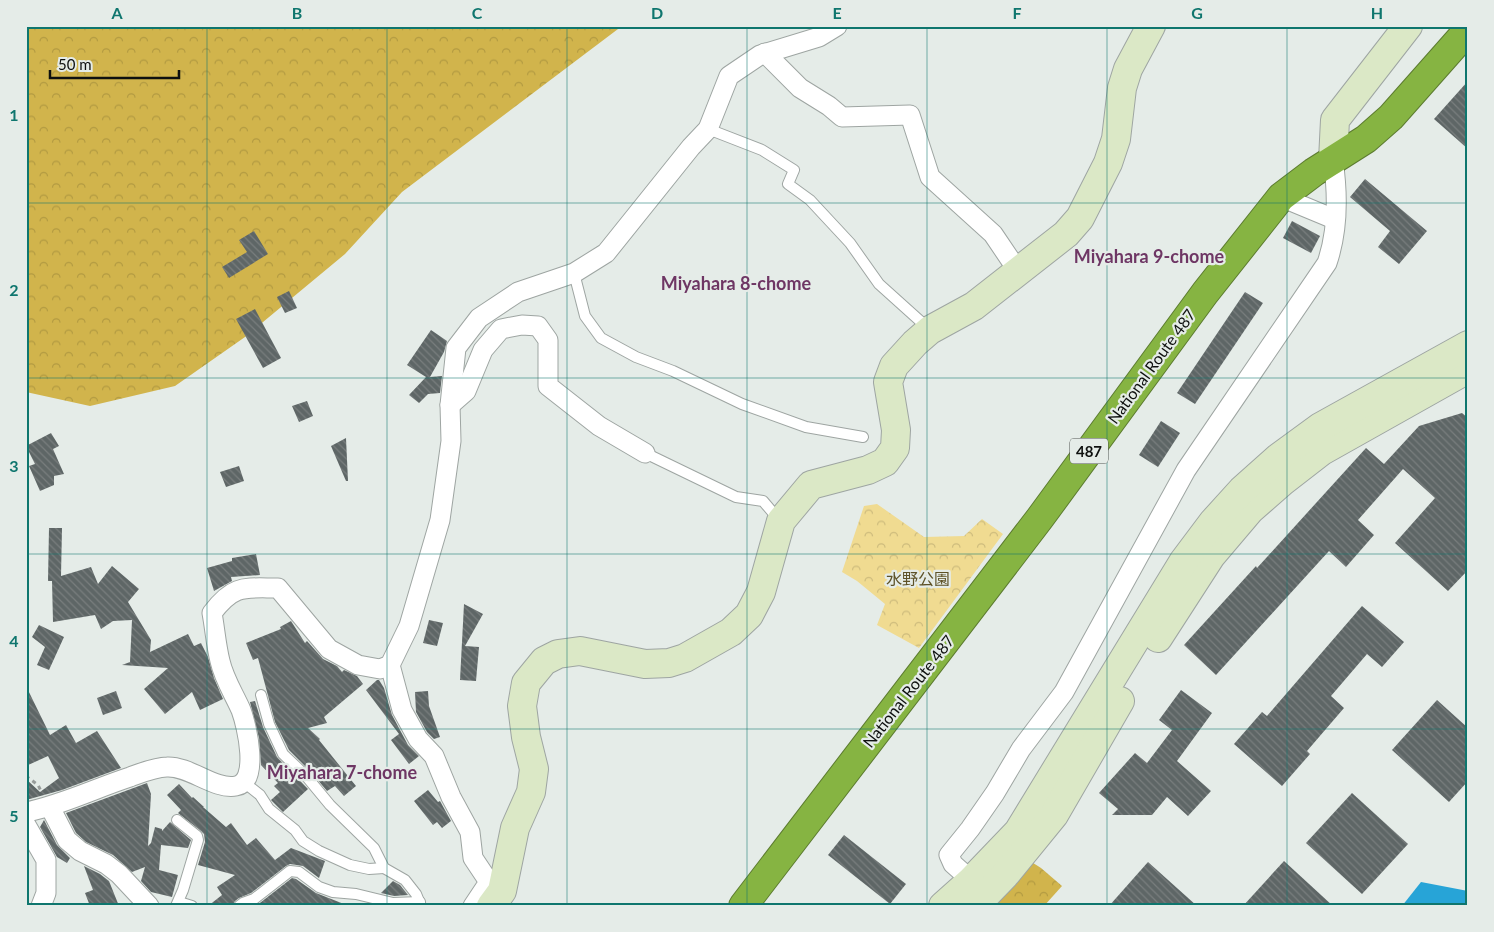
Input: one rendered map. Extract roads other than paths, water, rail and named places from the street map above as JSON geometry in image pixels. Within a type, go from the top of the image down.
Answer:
[{"type":"highway","name":"National Route 487","points":[[743,906],[1034,526],[1205,292],[1281,197],[1332,160],[1366,139],[1391,117],[1468,30]]},
{"type":"street","points":[[487,906],[489,882],[473,858],[470,832],[451,797],[434,756],[418,739],[402,710],[390,665],[409,626],[440,520],[450,442],[450,405],[456,348],[479,318],[518,292],[574,273],[606,253],[691,147],[708,129],[728,76],[764,54],[819,37],[837,26]]},
{"type":"street","points":[[487,906],[502,892],[515,828],[531,792],[534,769],[526,737],[522,706],[526,683],[544,661],[558,654],[580,652],[645,664],[669,663],[686,658],[731,632],[749,615],[761,592],[781,521],[811,485],[868,470],[886,462],[895,448],[896,430],[888,382],[894,366],[930,330],[974,306],[1066,234],[1080,218],[1108,163],[1116,139],[1122,88],[1128,69],[1152,26]]},
{"type":"street","points":[[977,893],[953,864],[949,855],[995,793],[1021,749],[1064,692],[1186,470],[1327,263],[1333,246],[1336,184],[1332,160],[1335,120],[1408,26]]},
{"type":"street","points":[[764,54],[800,88],[829,106],[842,117],[910,116],[930,177],[993,234],[1018,271]]},
{"type":"street","points":[[1281,197],[1334,219]]},
{"type":"street","points":[[450,405],[466,391],[484,350],[501,329],[522,325],[538,326],[548,340],[548,386],[599,426],[645,453]]},
{"type":"street","points":[[977,893],[1018,832],[1183,562],[1213,522],[1236,497],[1279,457],[1320,427],[1468,345]]},
{"type":"street","points":[[943,906],[977,893],[1005,875],[1054,815],[1139,668],[1211,556],[1250,510],[1322,451],[1468,369]]},
{"type":"street","points":[[26,812],[50,807],[93,789],[141,773],[167,767],[184,770],[226,785],[236,786],[245,783],[249,775],[250,764],[246,727],[220,662],[212,613],[224,598],[246,588],[278,588],[329,649],[358,665],[380,669],[390,665]]},
{"type":"street","points":[[50,807],[67,840],[80,851],[106,864],[119,874],[148,906]]},
{"type":"street","points":[[26,826],[46,860],[46,893],[41,906]]},
{"type":"lane","points":[[708,129],[762,150],[794,170],[788,184],[810,200],[850,243],[879,284],[930,330]]},
{"type":"lane","points":[[574,273],[585,316],[601,338],[636,357],[673,371],[742,404],[806,427],[863,436]]},
{"type":"lane","points":[[645,453],[736,497],[763,501],[781,521]]},
{"type":"lane","points":[[261,695],[269,724],[283,754],[306,776],[330,805],[374,848],[384,868]]},
{"type":"lane","points":[[239,906],[254,899],[290,871],[299,872],[319,887],[333,892],[356,894],[393,903],[420,904],[416,894],[405,880],[384,868],[369,869],[350,864],[318,851],[303,841],[295,830],[269,809],[260,794],[245,783]]},
{"type":"lane","points":[[177,820],[197,836],[198,840],[177,904],[192,906]]},
{"type":"water","points":[[1421,882],[1468,891],[1468,906],[1402,906]]},
{"type":"district","name":"Miyahara 9-chome","points":[[1149,256]]},
{"type":"district","name":"Miyahara 8-chome","points":[[736,283]]},
{"type":"district","name":"Miyahara 7-chome","points":[[342,772]]},
{"type":"park label","name":"水野公園","points":[[918,578]]}]
